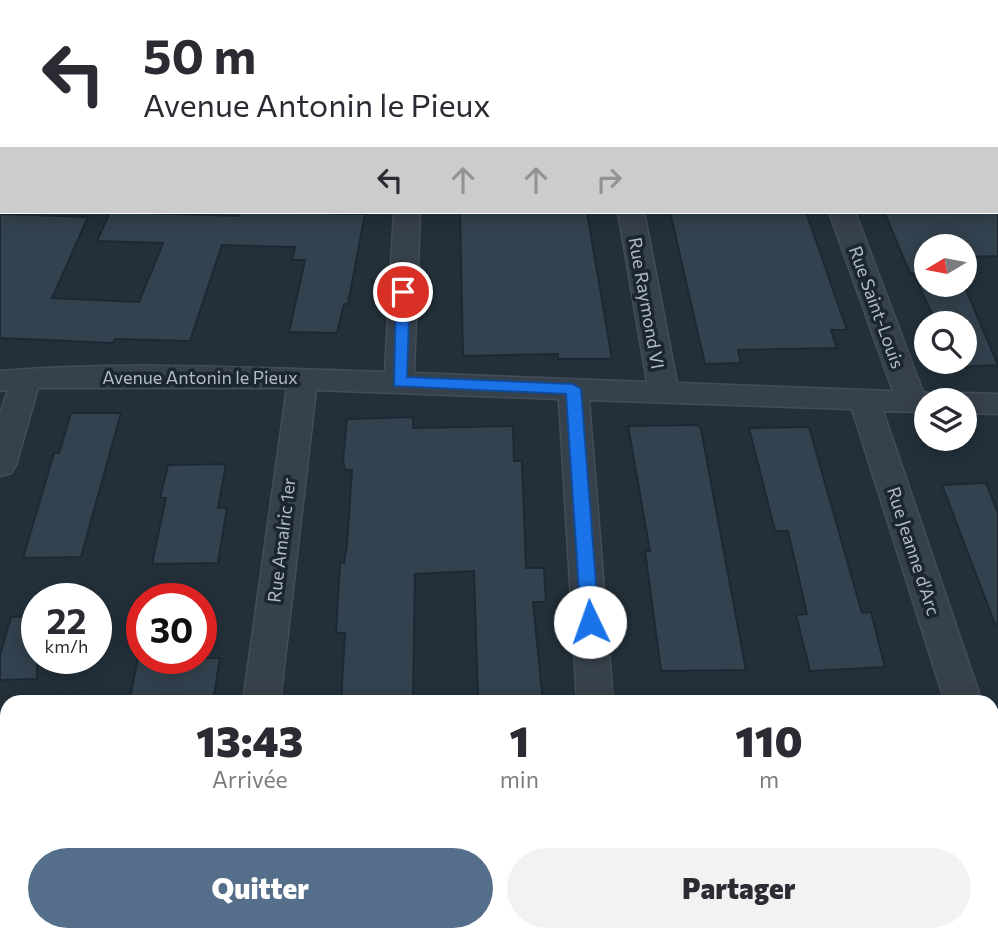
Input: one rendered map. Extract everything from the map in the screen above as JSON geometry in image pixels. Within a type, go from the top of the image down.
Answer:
[{"type":"street","points":[[399,382],[407,214]]},
{"type":"street","name":"Rue Raymond VI","points":[[631,214],[664,394]]},
{"type":"street","name":"Rue Saint-Louis","points":[[843,214],[914,390]]},
{"type":"street","name":"Avenue Antonin le Pieux","points":[[13,379],[303,378],[914,402]]},
{"type":"street","name":"Rue Amalric 1er","points":[[262,695],[303,378]]},
{"type":"street","points":[[0,465],[13,379]]},
{"type":"street","points":[[573,389],[595,695]]},
{"type":"street","name":"Rue Jeanne d'Arc","points":[[863,400],[962,695]]},
{"type":"street","points":[[977,403],[998,404]]},
{"type":"building","points":[[0,214],[88,217],[52,298],[139,302],[163,243],[97,241],[109,214],[365,214],[348,304],[344,304],[337,333],[289,332],[305,260],[292,260],[295,247],[222,245],[190,341],[115,339],[113,343],[0,338]]},
{"type":"building","points":[[460,214],[587,214],[612,359],[558,359],[558,354],[463,356]]},
{"type":"building","points":[[670,214],[807,214],[847,330],[831,330],[837,348],[738,350],[741,363],[705,364]]},
{"type":"building","points":[[885,214],[998,214],[998,256],[977,257],[977,234],[914,234],[914,275],[910,273]]},
{"type":"building","points":[[925,298],[970,298],[975,311],[931,311]]},
{"type":"building","points":[[977,316],[998,365],[977,366]]},
{"type":"building","points":[[71,413],[121,413],[81,557],[23,558],[54,453],[59,453]]},
{"type":"building","points":[[413,417],[413,428],[513,426],[514,461],[522,461],[526,568],[544,568],[546,602],[533,602],[542,695],[478,695],[474,571],[415,574],[413,695],[341,695],[345,633],[336,633],[340,563],[344,563],[347,545],[352,470],[345,470],[343,460],[347,419]]},
{"type":"building","points":[[698,425],[701,429],[746,670],[661,671],[645,551],[650,551],[628,426]]},
{"type":"building","points":[[809,427],[862,613],[871,612],[885,667],[810,671],[796,615],[807,614],[788,531],[775,531],[749,428]]},
{"type":"building","points":[[226,464],[218,508],[227,508],[218,563],[152,564],[166,498],[160,498],[168,465]]},
{"type":"building","points":[[986,483],[998,513],[998,624],[995,624],[942,485]]},
{"type":"building","points":[[11,617],[21,617],[21,674],[37,674],[37,679],[0,680],[0,655]]},
{"type":"building","points":[[217,658],[220,658],[214,695],[130,695],[135,674],[217,674]]},
{"type":"route","points":[[403,292],[399,382],[573,389],[590,622]]}]
